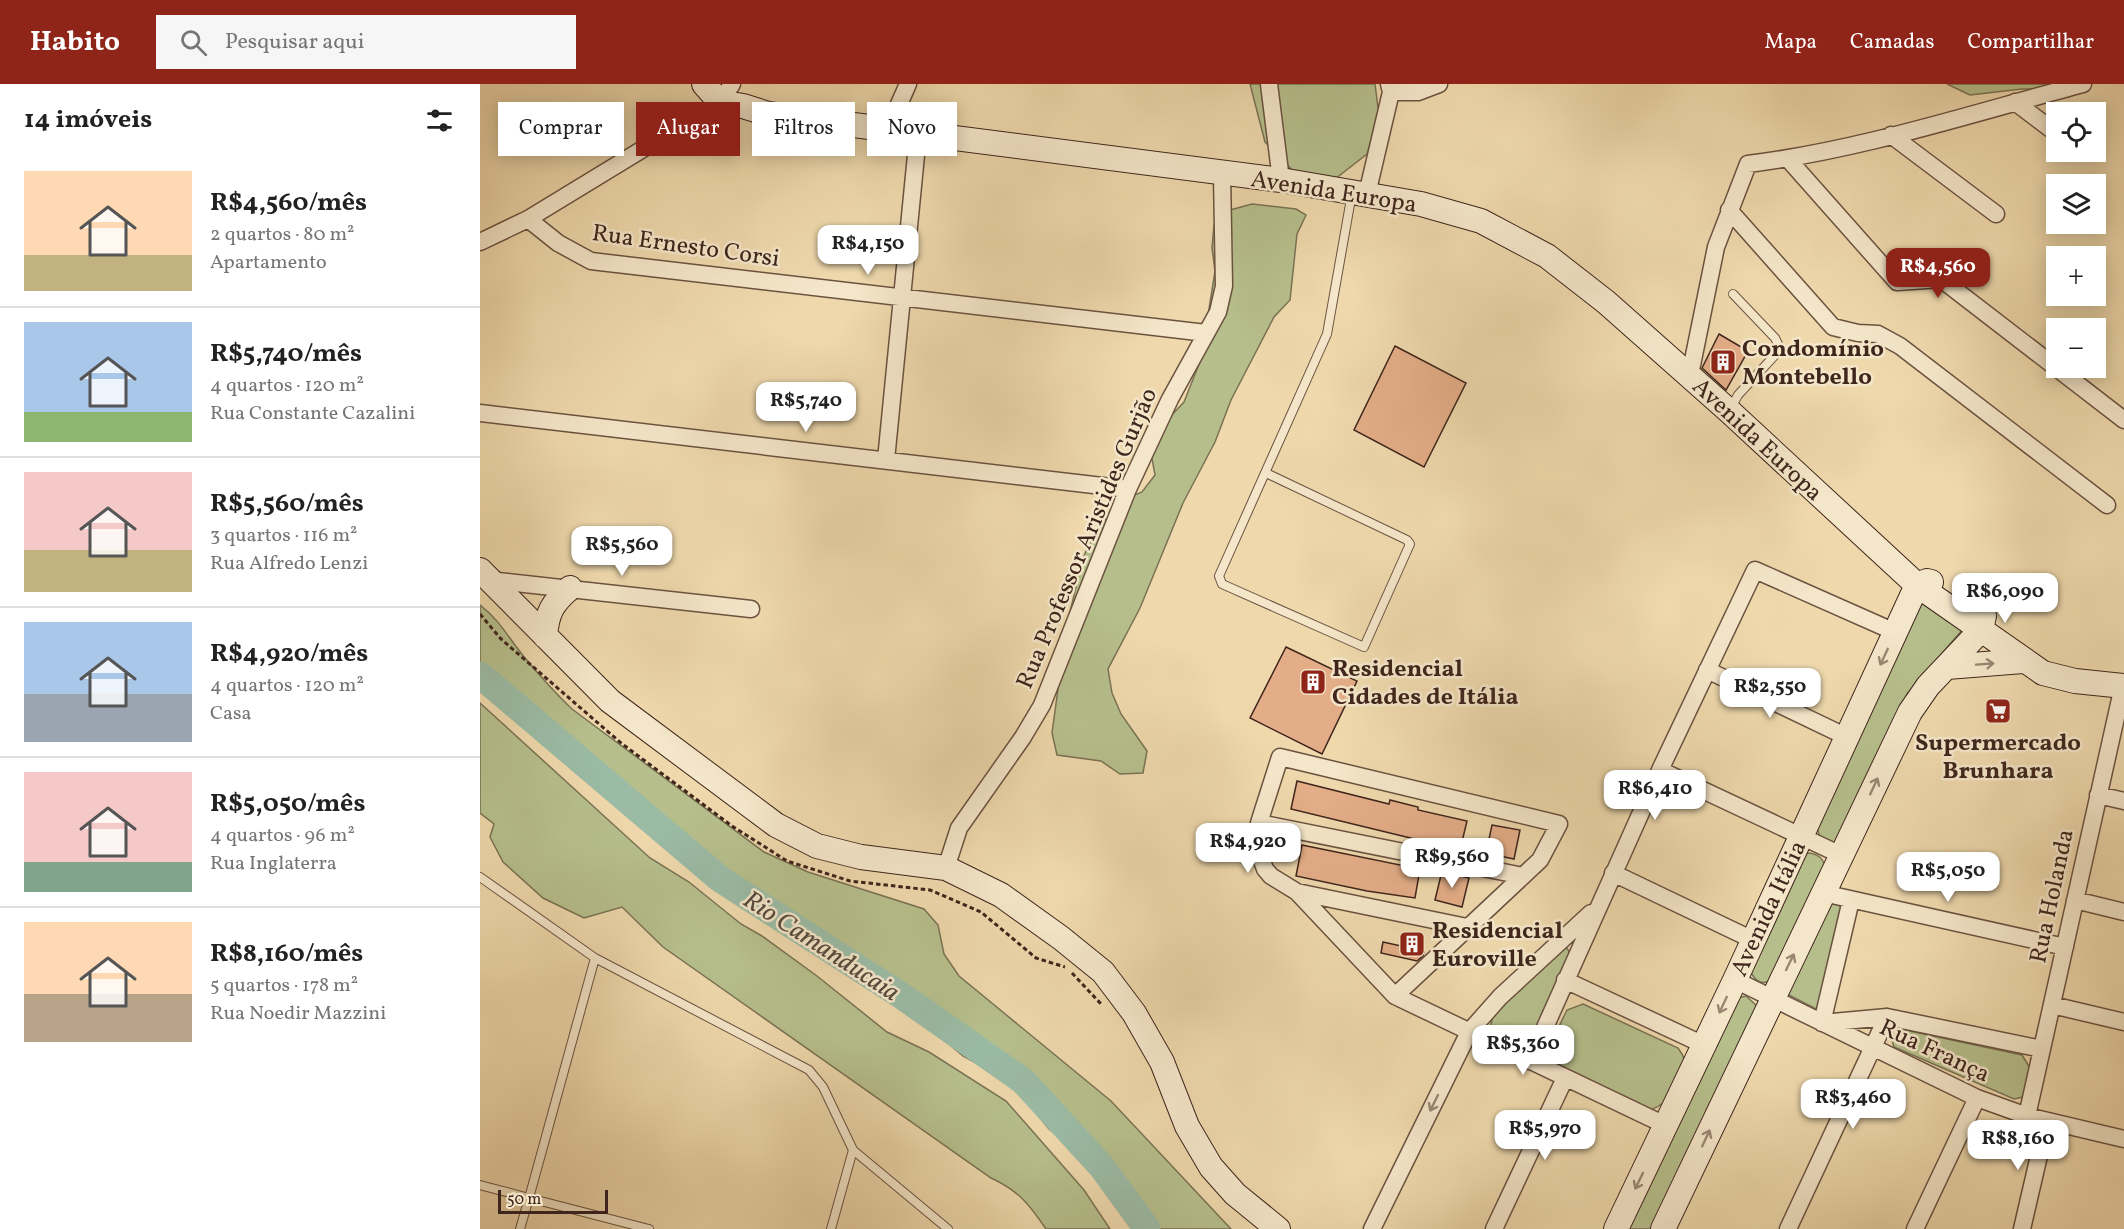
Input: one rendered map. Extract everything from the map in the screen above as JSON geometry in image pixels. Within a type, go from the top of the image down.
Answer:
[{"type":"street","points":[[704,84],[726,93]]},
{"type":"street","points":[[900,102],[908,84]]},
{"type":"street","points":[[1269,84],[1281,180]]},
{"type":"street","points":[[1360,194],[1390,88],[1418,92],[1439,84]]},
{"type":"street","points":[[1690,375],[1716,247],[1748,164],[1788,159],[1891,135],[2083,84]]},
{"type":"street","points":[[480,242],[528,219],[726,93]]},
{"type":"street","name":"Avenida Europa","points":[[726,93],[743,105],[768,114],[867,128]]},
{"type":"street","points":[[2015,102],[2046,125]]},
{"type":"street","points":[[1891,135],[1996,214]]},
{"type":"street","name":"Avenida Europa","points":[[957,140],[1281,180],[1421,204],[1481,220],[1547,256],[1605,302],[1690,375],[1917,585],[1982,622],[2075,681]]},
{"type":"street","points":[[886,460],[916,156]]},
{"type":"street","points":[[1788,159],[1897,282],[1941,279],[2124,420]]},
{"type":"street","name":"Rua Professor Aristides Gurjão","points":[[946,868],[959,828],[1023,737],[1042,705],[1128,489],[1170,399],[1218,312],[1224,286],[1222,174]]},
{"type":"street","points":[[1729,210],[1833,327],[1858,333],[1878,334],[1900,346],[2107,505]]},
{"type":"street","name":"Rua Ernesto Corsi","points":[[528,219],[558,243],[591,261],[1206,333]]},
{"type":"street","points":[[480,413],[1128,489]]},
{"type":"street","name":"Avenida Europa","points":[[1844,519],[1924,569],[1954,591],[1982,622],[2023,661],[2043,673],[2075,681],[2123,686]]},
{"type":"street","points":[[1530,1060],[1596,908],[1755,570],[1895,632]]},
{"type":"street","points":[[485,575],[610,701],[776,825],[828,849],[861,857],[946,868],[1001,895],[1061,938],[1103,972],[1134,1013],[1162,1062],[1187,1126],[1211,1167],[1234,1194],[1278,1229]]},
{"type":"street","points":[[485,575],[570,588],[752,609]]},
{"type":"street","points":[[1917,585],[1927,581],[1954,591]]},
{"type":"street","name":"Avenida Itália","points":[[1616,1229],[1735,980],[1917,585]]},
{"type":"street","points":[[545,636],[547,615],[555,600],[570,588]]},
{"type":"street","name":"Avenida Itália","points":[[1663,1229],[1910,712],[1928,686],[1947,667],[1982,622]]},
{"type":"street","points":[[1947,667],[2023,661]]},
{"type":"street","points":[[1707,670],[1847,737]]},
{"type":"street","name":"Rua Holanda","points":[[2027,1116],[2123,686]]},
{"type":"street","points":[[1395,996],[1467,927],[1523,876],[1540,860],[1559,824],[1280,757],[1259,823],[1523,876]]},
{"type":"street","points":[[1660,770],[1841,855]]},
{"type":"street","points":[[2098,795],[2124,801]]},
{"type":"street","points":[[1267,825],[1262,858],[1265,869],[1271,876],[1297,892],[1395,996],[1665,1125]]},
{"type":"street","points":[[1613,873],[1753,940]]},
{"type":"street","points":[[1297,892],[1467,927]]},
{"type":"street","points":[[1823,893],[2065,947]]},
{"type":"street","points":[[1851,900],[1822,1023],[1887,1017],[2042,1049]]},
{"type":"street","points":[[2075,900],[2124,912]]},
{"type":"street","points":[[1372,1229],[1469,1032],[1500,997],[1596,908]]},
{"type":"street","name":"Rua França","points":[[1735,980],[1977,1098],[2027,1116],[2124,1139]]},
{"type":"street","points":[[1565,981],[1704,1045]]},
{"type":"street","points":[[2052,1005],[2124,1022]]},
{"type":"street","points":[[1788,1229],[1887,1017]]},
{"type":"street","points":[[1494,1229],[1565,1078]]},
{"type":"street","points":[[1915,1229],[1977,1098]]},
{"type":"street","points":[[2022,1229],[2047,1121]]},
{"type":"lane","points":[[1266,473],[1407,540],[1410,544],[1364,647],[1219,581],[1219,576],[1329,327],[1360,194]]},
{"type":"lane","points":[[1729,411],[1738,395],[1777,353],[1779,346],[1775,338],[1733,294]]},
{"type":"lane","points":[[480,877],[595,958],[809,1070],[823,1086],[852,1150],[948,1229]]},
{"type":"lane","points":[[520,1229],[595,958]]},
{"type":"lane","points":[[831,1229],[852,1150]]},
{"type":"lane","points":[[480,1185],[649,1229]]},
{"type":"path","points":[[480,614],[501,639],[621,743],[732,826],[778,856],[850,881],[930,890],[981,912],[1036,958],[1066,967],[1109,1014]]},
{"type":"green space","points":[[1250,84],[1375,84],[1379,116],[1367,154],[1335,179],[1296,174],[1265,142]]},
{"type":"green space","points":[[1947,84],[2078,84],[2058,89],[2022,89],[1970,95]]},
{"type":"green space","points":[[1252,204],[1296,209],[1306,215],[1297,234],[1290,300],[1274,317],[1231,400],[1215,442],[1183,503],[1140,608],[1108,669],[1112,693],[1121,714],[1147,751],[1143,773],[1120,774],[1101,761],[1057,755],[1052,733],[1058,689],[1057,666],[1083,558],[1093,536],[1120,501],[1142,492],[1155,475],[1151,453],[1168,419],[1184,402],[1201,359],[1215,271],[1212,248],[1214,225],[1230,210]]},
{"type":"green space","points":[[1928,599],[1963,629],[1907,694],[1846,834],[1839,841],[1829,844],[1821,841],[1816,824],[1917,607]]},
{"type":"green space","points":[[480,605],[572,709],[764,852],[808,872],[924,909],[938,925],[944,954],[959,976],[1111,1101],[1231,1229],[1144,1229],[1103,1172],[1049,1129],[1020,1094],[1003,1078],[963,1056],[894,998],[861,965],[842,953],[779,924],[744,897],[703,874],[668,845],[641,808],[589,766],[540,712],[480,665]]},
{"type":"green space","points":[[480,703],[650,858],[689,882],[741,924],[762,936],[817,976],[887,1032],[929,1052],[1006,1101],[1084,1190],[1110,1229],[1046,1229],[1029,1205],[1016,1193],[991,1178],[663,947],[622,907],[584,918],[543,898],[503,862],[490,837],[494,824],[480,813]]},
{"type":"green space","points":[[1808,853],[1820,857],[1826,867],[1772,980],[1760,982],[1754,978],[1749,966],[1801,857]]},
{"type":"green space","points":[[1831,902],[1844,908],[1818,1010],[1787,994]]},
{"type":"green space","points":[[1566,947],[1571,954],[1532,1042],[1517,1047],[1493,1037],[1490,1028],[1493,1016],[1557,949]]},
{"type":"green space","points":[[1746,996],[1758,1007],[1656,1229],[1623,1229],[1737,998]]},
{"type":"green space","points":[[1583,1004],[1678,1048],[1684,1061],[1683,1073],[1672,1094],[1661,1105],[1648,1110],[1553,1065],[1548,1058],[1548,1049],[1567,1010]]},
{"type":"green space","points":[[1905,1030],[2022,1055],[2030,1068],[2023,1097],[2014,1099],[1894,1047],[1892,1040],[1897,1032]]},
{"type":"building","name":"Condomínio Montebello","points":[[1719,334],[1748,351],[1726,390],[1702,368]]},
{"type":"building","points":[[1395,346],[1466,383],[1424,467],[1354,430]]},
{"type":"building","points":[[1286,647],[1357,681],[1322,754],[1250,718]]},
{"type":"building","points":[[1297,781],[1389,804],[1390,800],[1418,807],[1418,810],[1467,821],[1460,850],[1291,809]]},
{"type":"building","points":[[1492,825],[1520,830],[1514,859],[1486,853]]},
{"type":"building","points":[[1302,845],[1420,869],[1415,898],[1367,891],[1296,876]]},
{"type":"building","points":[[1442,871],[1469,878],[1462,907],[1435,900]]},
{"type":"building","points":[[1383,942],[1424,951],[1423,956],[1417,961],[1381,953]]},
{"type":"waterway","name":"Rio Camanducaia","points":[[480,675],[720,879],[902,996],[1023,1081],[1102,1167],[1147,1229]]},
{"type":"place","name":"Condomínio Montebello","points":[[1723,362]]},
{"type":"place","name":"Residencial Cidades de Itália","points":[[1313,682]]},
{"type":"place","name":"Supermercado Brunhara","points":[[1998,711]]},
{"type":"place","name":"Residencial Euroville","points":[[1412,944]]}]
